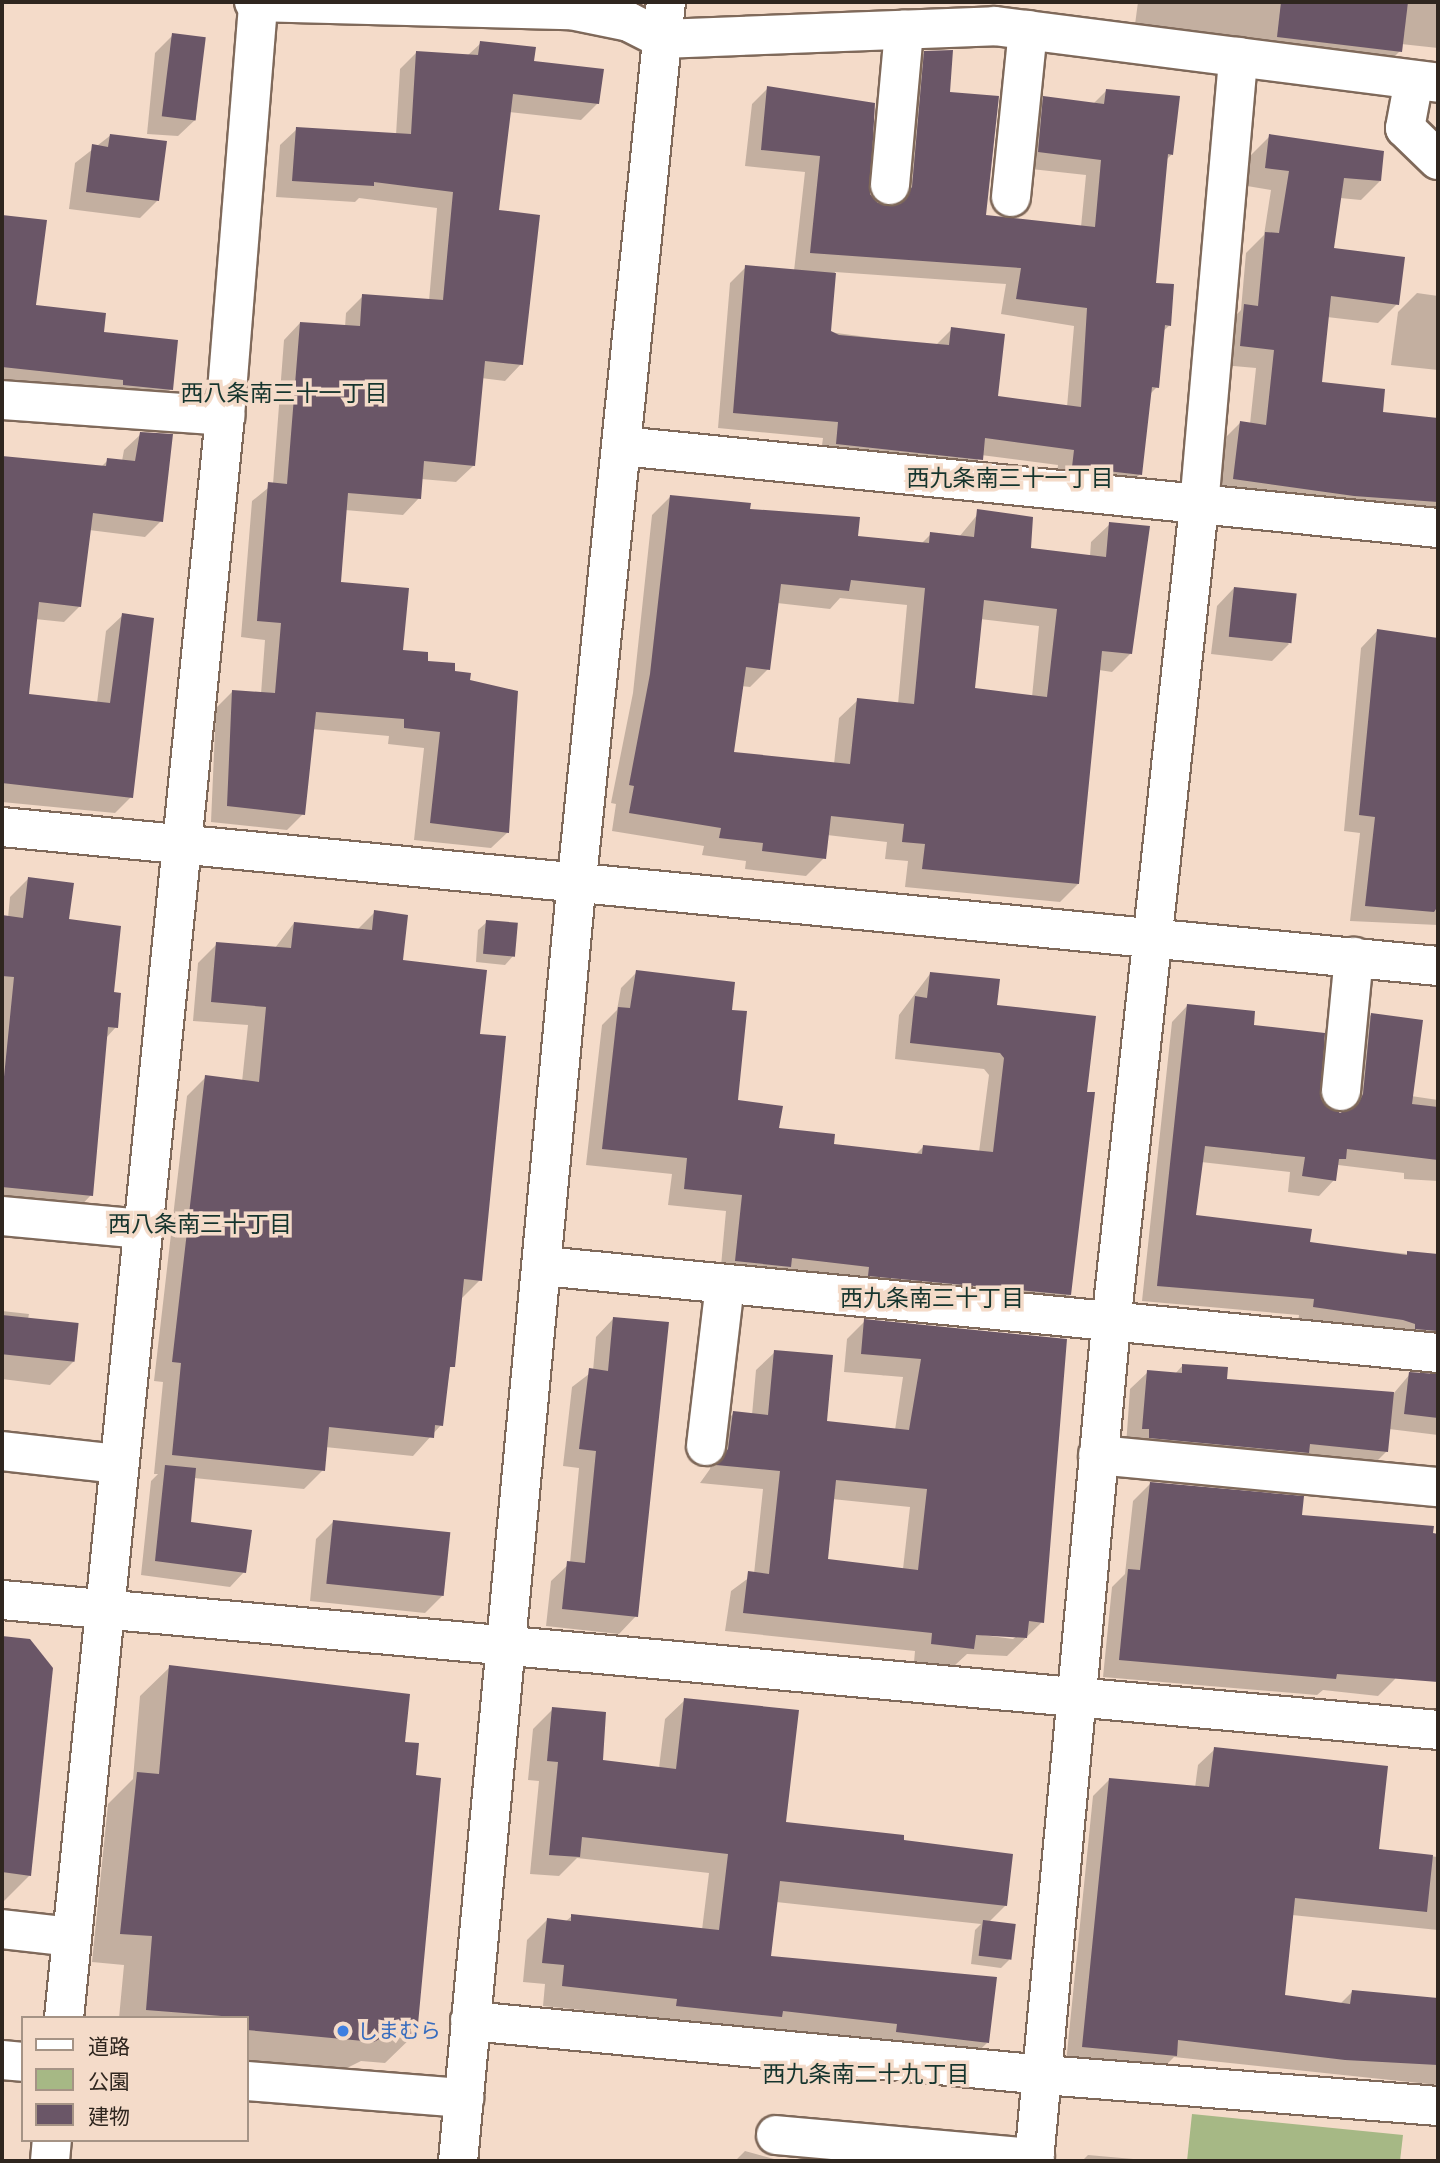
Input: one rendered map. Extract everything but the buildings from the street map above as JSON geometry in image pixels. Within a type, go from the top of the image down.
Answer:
[{"type":"street","points":[[64,2016],[225,416],[256,2],[570,10],[629,22],[662,39],[995,26],[1426,81],[1405,128],[1438,160]]},
{"type":"street","points":[[458,2161],[577,879],[666,2]]},
{"type":"street","points":[[890,185],[904,30]]},
{"type":"street","points":[[1011,197],[1028,30]]},
{"type":"street","points":[[776,2135],[1035,2159],[1098,1455],[1199,506],[1238,57]]},
{"type":"street","points":[[2,400],[225,416]]},
{"type":"street","points":[[622,446],[1438,528]]},
{"type":"street","points":[[2,827],[577,879],[1438,966]]},
{"type":"street","points":[[1341,1091],[1354,957]]},
{"type":"street","points":[[2,1216],[142,1229]]},
{"type":"street","points":[[543,1266],[1111,1324],[1438,1353]]},
{"type":"street","points":[[706,1446],[725,1284]]},
{"type":"street","points":[[2,1451],[118,1464]]},
{"type":"street","points":[[1098,1455],[1438,1487]]},
{"type":"street","points":[[2,1600],[507,1642],[1438,1730]]},
{"type":"street","points":[[2,1929],[72,1937]]},
{"type":"street","points":[[470,2021],[1044,2075],[1438,2106]]},
{"type":"street","points":[[2,2060],[21,2062]]},
{"type":"street","points":[[248,2081],[464,2098]]},
{"type":"street","points":[[50,2161],[52,2142]]},
{"type":"green space","points":[[1192,2114],[1403,2135],[1400,2161],[1187,2161]]},
{"type":"place","name":"しまむら","points":[[343,2031]]},
{"type":"district","name":"西八条南三十一丁目","points":[[284,393]]},
{"type":"district","name":"西九条南三十一丁目","points":[[1010,478]]},
{"type":"district","name":"西八条南三十丁目","points":[[200,1224]]},
{"type":"district","name":"西九条南三十丁目","points":[[932,1298]]},
{"type":"district","name":"西九条南二十九丁目","points":[[866,2074]]}]
